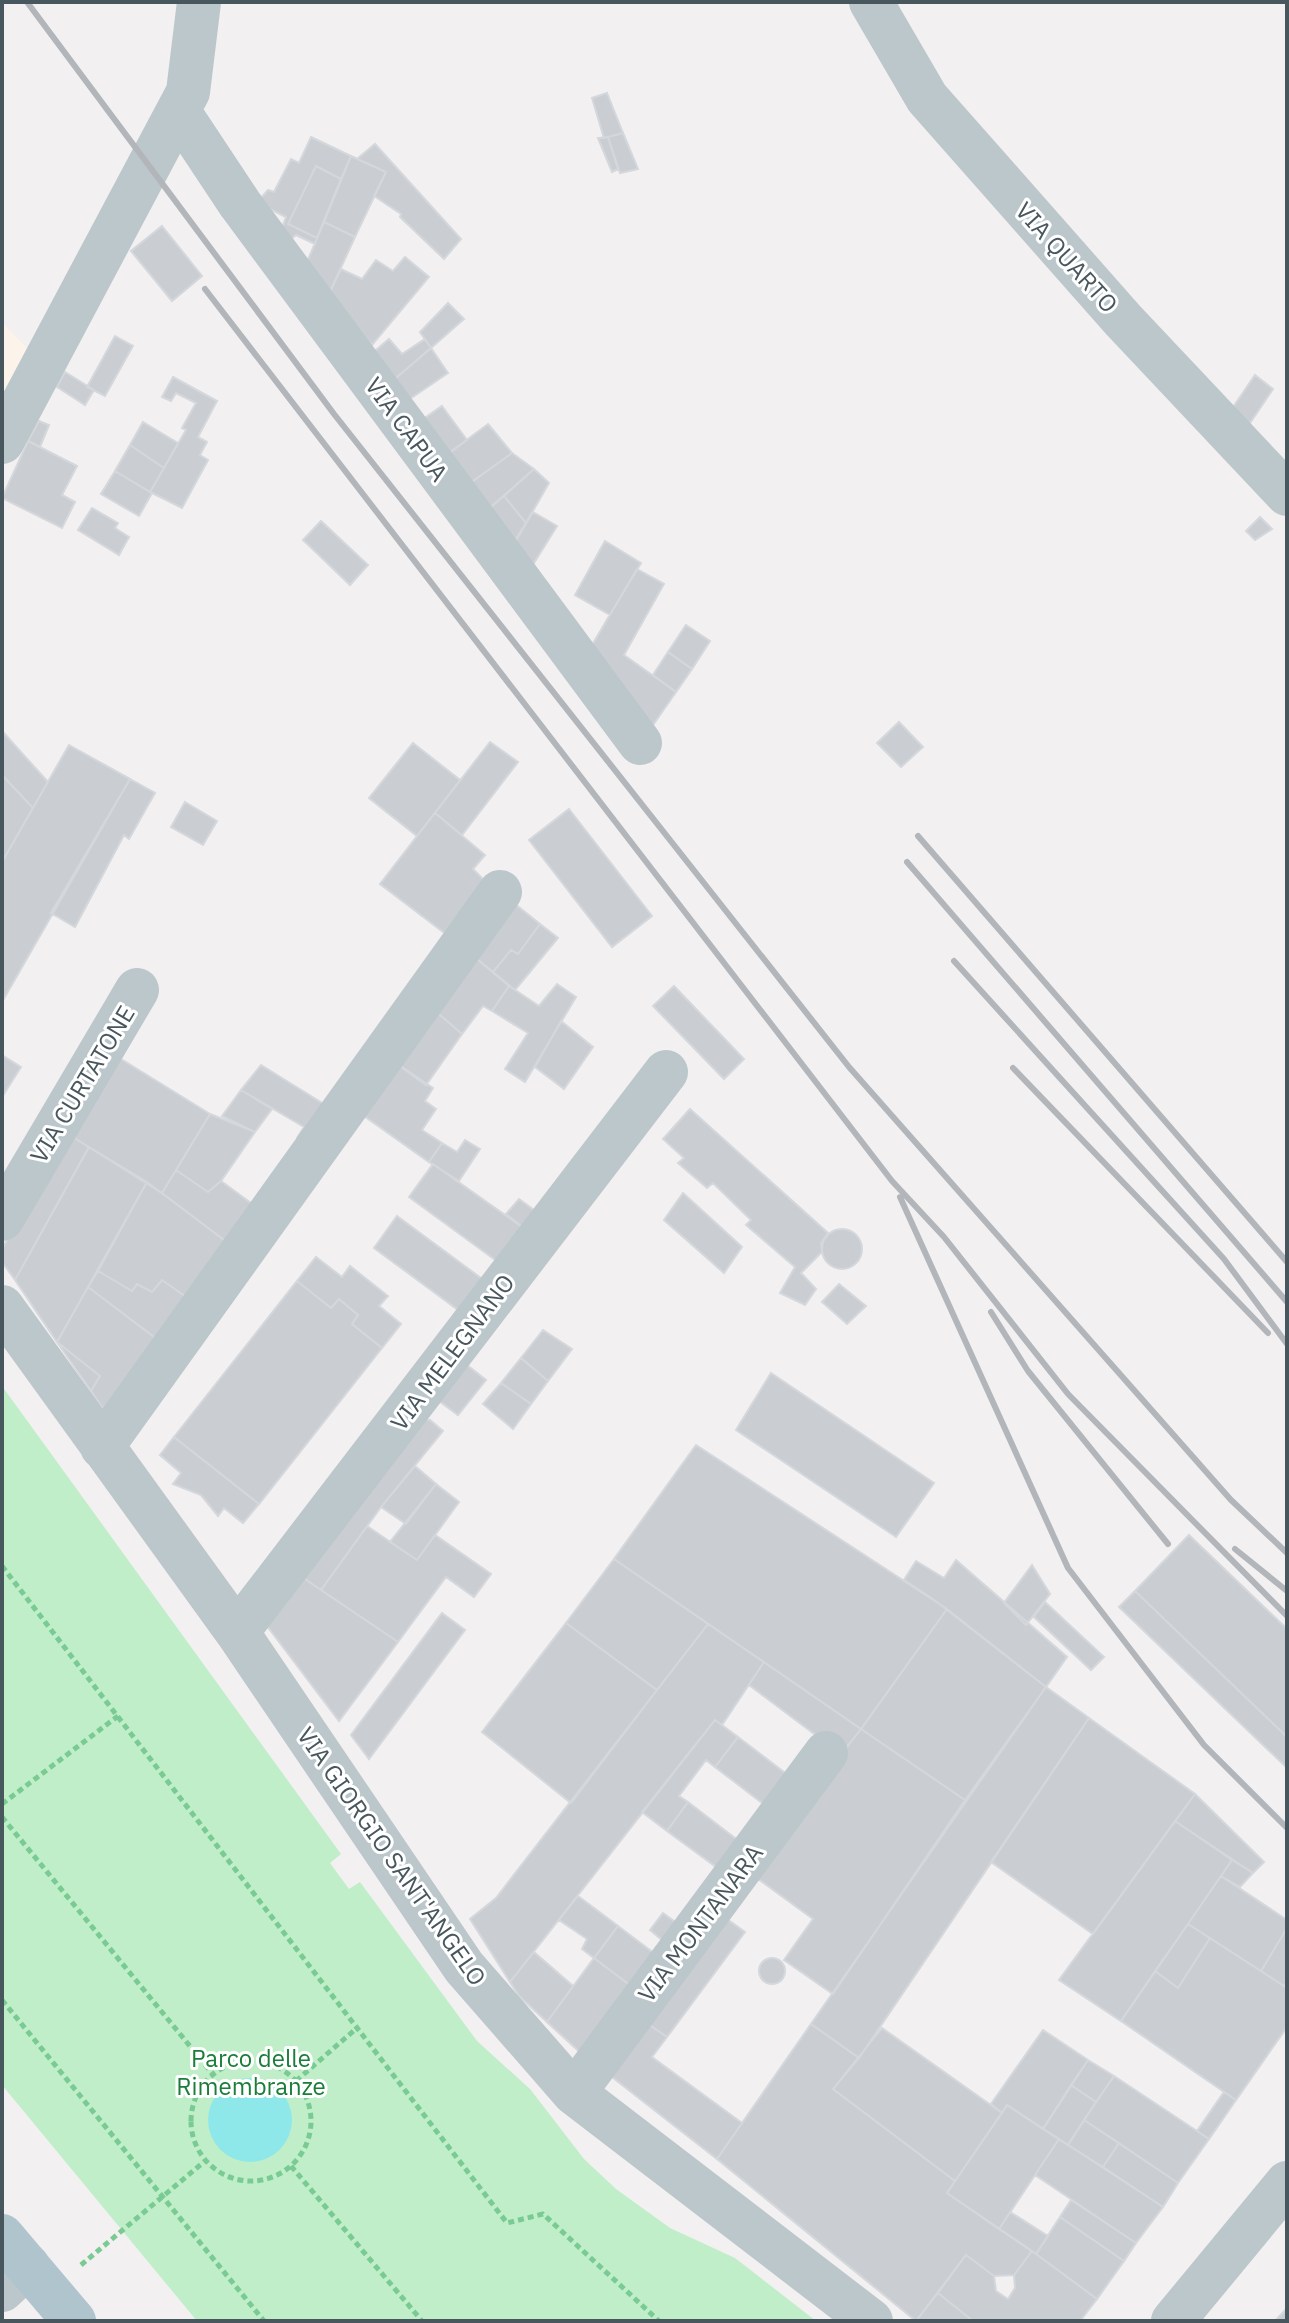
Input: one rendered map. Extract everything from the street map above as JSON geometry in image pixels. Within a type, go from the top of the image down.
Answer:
[{"type":"street","points":[[2,442],[188,92],[199,2]]},
{"type":"street","name":"VIA QUARTO","points":[[871,2],[896,51],[927,98],[1123,320],[1287,494]]},
{"type":"street","name":"VIA CAPUA","points":[[179,112],[240,204],[640,743]]},
{"type":"street","points":[[102,1447],[500,892]]},
{"type":"street","name":"VIA CURTATONE","points":[[2,1219],[137,990]]},
{"type":"street","name":"VIA MELEGNANO","points":[[237,1632],[666,1072]]},
{"type":"street","name":"VIA GIORGIO SANT'ANGELO","points":[[2,1307],[237,1632],[464,1967],[574,2093],[871,2321]]},
{"type":"street","name":"VIA MONTANARA","points":[[574,2093],[826,1753]]},
{"type":"street","points":[[1173,2321],[1287,2183]]},
{"type":"path","points":[[2,1566],[507,2223],[543,2214],[659,2321]]},
{"type":"path","points":[[2,1804],[118,1716]]},
{"type":"path","points":[[2,1817],[212,2073]]},
{"type":"path","points":[[2,2000],[160,2198],[264,2321]]},
{"type":"path","points":[[296,2081],[358,2027]]},
{"type":"path","points":[[246,2061],[264,2062],[282,2069],[296,2081],[306,2097],[311,2115],[310,2134],[291,2166],[275,2176],[238,2180],[205,2161],[191,2126],[192,2108],[212,2073],[246,2061]]},
{"type":"path","points":[[31,2281],[160,2198],[205,2161]]},
{"type":"path","points":[[291,2166],[422,2321]]},
{"type":"shaded area","points":[[2,322],[30,351],[2,402]]},
{"type":"green space","name":"Parco delle Rimembranze","points":[[2,1386],[341,1854],[330,1863],[349,1889],[360,1882],[477,2041],[530,2089],[584,2159],[616,2189],[670,2228],[735,2258],[816,2321],[197,2321],[2,2085]]},
{"type":"water","points":[[242,2078],[258,2078],[274,2085],[285,2096],[292,2120],[289,2136],[280,2150],[258,2162],[242,2162],[226,2155],[215,2144],[208,2128],[208,2112],[215,2096],[226,2085]]},
{"type":"building","points":[[607,93],[623,133],[604,138],[592,98]]},
{"type":"building","points":[[623,133],[638,169],[620,173],[608,137]]},
{"type":"building","points":[[311,137],[351,156],[341,179],[316,166],[288,224],[317,238],[315,244],[296,235],[291,239],[282,228],[286,217],[262,205],[260,199],[268,190],[274,192],[291,159],[299,163]]},
{"type":"building","points":[[608,137],[618,169],[612,172],[598,138]]},
{"type":"building","points":[[375,144],[461,239],[444,259],[400,217],[401,214],[374,196],[386,172],[357,159]]},
{"type":"building","points":[[351,156],[386,172],[355,237],[324,222]]},
{"type":"building","points":[[316,166],[341,179],[317,238],[288,224]]},
{"type":"building","points":[[324,222],[355,237],[328,296],[304,269]]},
{"type":"building","points":[[162,226],[202,276],[172,301],[131,251]]},
{"type":"building","points":[[405,257],[429,277],[372,345],[328,296],[341,269],[362,279],[376,260],[393,271]]},
{"type":"building","points":[[448,303],[464,319],[431,348],[420,332]]},
{"type":"building","points":[[115,336],[133,346],[105,396],[87,387]]},
{"type":"building","points":[[389,339],[402,354],[425,339],[431,348],[389,384],[369,356]]},
{"type":"building","points":[[431,348],[448,373],[404,403],[389,384]]},
{"type":"building","points":[[65,372],[94,390],[85,405],[57,387]]},
{"type":"building","points":[[1255,375],[1273,389],[1244,432],[1227,416]]},
{"type":"building","points":[[173,377],[217,401],[198,437],[207,442],[200,455],[208,460],[182,508],[150,492],[186,430],[182,428],[196,403],[176,393],[171,401],[162,397]]},
{"type":"building","points":[[442,406],[467,440],[445,456],[419,422]]},
{"type":"building","points":[[39,421],[49,425],[40,447],[28,441]]},
{"type":"building","points":[[143,422],[178,443],[164,468],[130,445]]},
{"type":"building","points":[[488,424],[512,453],[466,486],[445,456]]},
{"type":"building","points":[[28,441],[77,466],[62,495],[75,502],[62,528],[2,498]]},
{"type":"building","points":[[130,445],[164,468],[150,492],[115,471]]},
{"type":"building","points":[[512,453],[534,469],[485,512],[466,486]]},
{"type":"building","points":[[534,469],[549,483],[526,523],[504,496]]},
{"type":"building","points":[[115,471],[152,493],[139,516],[101,494]]},
{"type":"building","points":[[504,496],[526,523],[511,547],[485,512]]},
{"type":"building","points":[[92,508],[118,523],[115,528],[129,537],[119,555],[78,530]]},
{"type":"building","points":[[533,512],[557,526],[526,576],[509,552]]},
{"type":"building","points":[[1260,517],[1272,529],[1255,540],[1246,531]]},
{"type":"building","points":[[321,521],[368,565],[350,585],[303,540]]},
{"type":"building","points":[[605,541],[641,563],[610,615],[575,595]]},
{"type":"building","points":[[637,569],[664,584],[624,655],[676,692],[644,738],[585,657]]},
{"type":"building","points":[[686,625],[710,641],[692,669],[668,652]]},
{"type":"building","points":[[668,652],[692,669],[676,692],[653,675]]},
{"type":"building","points":[[899,722],[923,747],[901,767],[877,743]]},
{"type":"building","points":[[2,731],[48,782],[33,808],[2,775]]},
{"type":"building","points":[[490,742],[518,762],[462,835],[435,813]]},
{"type":"building","points":[[413,743],[460,780],[417,836],[369,798]]},
{"type":"building","points":[[69,745],[130,779],[2,1002],[2,862]]},
{"type":"building","points":[[2,775],[33,808],[2,862]]},
{"type":"building","points":[[130,779],[155,793],[129,839],[124,835],[75,927],[51,913]]},
{"type":"building","points":[[185,802],[217,821],[203,845],[171,827]]},
{"type":"building","points":[[569,809],[652,916],[612,947],[529,840]]},
{"type":"building","points":[[435,813],[485,855],[473,869],[490,894],[447,935],[380,884]]},
{"type":"building","points":[[510,900],[540,924],[518,954],[511,950],[493,972],[471,954]]},
{"type":"building","points":[[540,924],[558,938],[515,990],[493,972],[511,950],[518,954]]},
{"type":"building","points":[[471,954],[509,986],[492,1011],[483,1006],[462,1034],[432,1008]]},
{"type":"building","points":[[557,984],[576,997],[525,1082],[505,1069],[528,1033],[492,1011],[509,986],[539,1006]]},
{"type":"building","points":[[674,986],[744,1059],[724,1079],[653,1006]]},
{"type":"building","points":[[432,1008],[462,1034],[426,1085],[393,1061]]},
{"type":"building","points":[[561,1021],[593,1047],[564,1089],[535,1067]]},
{"type":"building","points":[[113,1054],[210,1114],[162,1193],[68,1134]]},
{"type":"building","points":[[2,1055],[21,1067],[2,1097]]},
{"type":"building","points":[[393,1061],[433,1088],[425,1101],[436,1109],[422,1130],[442,1143],[429,1162],[357,1111]]},
{"type":"building","points":[[261,1065],[332,1109],[297,1138],[304,1127],[241,1090]]},
{"type":"building","points":[[241,1090],[272,1109],[255,1132],[222,1116]]},
{"type":"building","points":[[690,1109],[828,1233],[821,1243],[822,1252],[801,1273],[816,1289],[805,1305],[780,1293],[795,1267],[746,1225],[751,1220],[713,1183],[707,1188],[678,1163],[684,1158],[663,1139]]},
{"type":"building","points":[[210,1114],[255,1132],[221,1181],[208,1192],[176,1170]]},
{"type":"building","points":[[68,1134],[89,1147],[15,1280],[2,1262],[2,1249]]},
{"type":"building","points":[[465,1140],[480,1149],[459,1181],[429,1162],[442,1143],[457,1152]]},
{"type":"building","points":[[89,1147],[147,1182],[57,1342],[15,1280]]},
{"type":"building","points":[[433,1164],[529,1232],[502,1265],[409,1197]]},
{"type":"building","points":[[176,1170],[208,1192],[221,1181],[259,1209],[232,1246],[162,1193]]},
{"type":"building","points":[[147,1182],[232,1246],[192,1301],[162,1280],[152,1292],[137,1284],[132,1291],[98,1271]]},
{"type":"building","points":[[683,1193],[742,1247],[724,1273],[664,1220]]},
{"type":"building","points":[[519,1199],[542,1216],[529,1232],[506,1214]]},
{"type":"building","points":[[397,1216],[489,1284],[465,1315],[374,1248]]},
{"type":"building","points":[[842,1229],[856,1235],[862,1249],[856,1263],[842,1269],[828,1263],[822,1249],[828,1235]]},
{"type":"building","points":[[316,1257],[342,1277],[350,1266],[388,1296],[379,1306],[401,1324],[382,1348],[352,1324],[358,1315],[339,1299],[331,1308],[297,1281]]},
{"type":"building","points":[[98,1271],[132,1291],[137,1284],[152,1292],[162,1280],[192,1301],[162,1343],[88,1287]]},
{"type":"building","points":[[297,1281],[331,1308],[339,1299],[358,1315],[352,1324],[382,1348],[259,1504],[174,1437]]},
{"type":"building","points":[[839,1284],[866,1306],[847,1324],[822,1302]]},
{"type":"building","points":[[88,1287],[162,1343],[109,1417],[91,1391],[100,1376],[57,1342]]},
{"type":"building","points":[[543,1330],[572,1349],[548,1381],[521,1358]]},
{"type":"building","points":[[57,1342],[100,1376],[91,1391]]},
{"type":"building","points":[[458,1358],[486,1380],[458,1415],[431,1395]]},
{"type":"building","points":[[521,1358],[548,1381],[531,1404],[501,1383]]},
{"type":"building","points":[[771,1373],[934,1483],[896,1537],[736,1430]]},
{"type":"building","points":[[501,1383],[531,1404],[513,1429],[483,1404]]},
{"type":"building","points":[[412,1419],[430,1420],[443,1431],[381,1507],[321,1590],[296,1573]]},
{"type":"building","points":[[174,1437],[259,1504],[243,1523],[224,1508],[218,1516],[201,1495],[173,1484],[181,1473],[160,1455]]},
{"type":"building","points":[[696,1445],[947,1609],[861,1729],[614,1559]]},
{"type":"building","points":[[415,1466],[436,1484],[406,1524],[381,1507]]},
{"type":"building","points":[[436,1484],[459,1502],[417,1560],[390,1542]]},
{"type":"building","points":[[367,1526],[417,1560],[435,1535],[491,1574],[474,1597],[446,1577],[398,1642],[321,1590]]},
{"type":"building","points":[[1189,1535],[1287,1629],[1287,1737],[1135,1591]]},
{"type":"building","points":[[614,1559],[708,1624],[657,1690],[566,1623]]},
{"type":"building","points":[[956,1560],[1067,1657],[1046,1687],[904,1580],[916,1561],[944,1578]]},
{"type":"building","points":[[1032,1565],[1050,1594],[1026,1625],[1004,1603]]},
{"type":"building","points":[[296,1573],[398,1642],[339,1721],[261,1618]]},
{"type":"building","points":[[1135,1591],[1287,1737],[1287,1768],[1119,1607]]},
{"type":"building","points":[[1045,1602],[1104,1657],[1091,1670],[1034,1617]]},
{"type":"building","points":[[947,1609],[1046,1687],[965,1800],[861,1729]]},
{"type":"building","points":[[442,1613],[465,1630],[369,1759],[351,1735]]},
{"type":"building","points":[[566,1623],[657,1690],[571,1803],[482,1732]]},
{"type":"building","points":[[708,1624],[764,1662],[722,1725],[715,1720],[510,1982],[470,1919],[496,1898]]},
{"type":"building","points":[[764,1662],[861,1729],[841,1754],[749,1685]]},
{"type":"building","points":[[1046,1687],[1089,1718],[859,2058],[811,2024]]},
{"type":"building","points":[[1089,1718],[1195,1794],[1093,1934],[991,1862]]},
{"type":"building","points":[[715,1720],[738,1737],[715,1767],[706,1760],[679,1796],[688,1802],[667,1831],[642,1812]]},
{"type":"building","points":[[861,1729],[965,1800],[833,1994],[784,1960],[813,1919],[750,1873]]},
{"type":"building","points":[[738,1737],[793,1779],[770,1809],[715,1767]]},
{"type":"building","points":[[1195,1794],[1264,1862],[1253,1873],[1175,1821]]},
{"type":"building","points":[[688,1802],[744,1845],[723,1872],[667,1831]]},
{"type":"building","points":[[1175,1821],[1232,1860],[1121,2021],[1059,1980]]},
{"type":"building","points":[[1232,1860],[1253,1873],[1240,1887],[1221,1876]]},
{"type":"building","points":[[1221,1876],[1287,1920],[1287,1928],[1261,1971],[1188,1924]]},
{"type":"building","points":[[578,1896],[618,1926],[594,1958],[582,1949],[587,1939],[559,1920]]},
{"type":"building","points":[[663,1913],[682,1927],[662,1940],[650,1930]]},
{"type":"building","points":[[720,1914],[745,1932],[667,2037],[641,2019]]},
{"type":"building","points":[[1188,1924],[1210,1938],[1178,1988],[1155,1971]]},
{"type":"building","points":[[618,1926],[659,1957],[635,1989],[594,1958]]},
{"type":"building","points":[[1287,1928],[1287,1982],[1284,1986],[1261,1971]]},
{"type":"building","points":[[1210,1938],[1287,1988],[1287,2027],[1236,2100],[1121,2021],[1155,1971],[1178,1988]]},
{"type":"building","points":[[534,1952],[573,1986],[547,2022],[519,1996],[510,1982]]},
{"type":"building","points":[[594,1958],[635,1989],[585,2057],[547,2022]]},
{"type":"building","points":[[772,1958],[781,1962],[785,1971],[781,1980],[772,1984],[763,1980],[759,1971],[763,1962]]},
{"type":"building","points":[[641,2019],[667,2037],[652,2057],[742,2123],[717,2159],[603,2070]]},
{"type":"building","points":[[811,2024],[859,2058],[833,2089],[955,2181],[947,2193],[1032,2251],[1014,2275],[994,2276],[966,2255],[916,2321],[717,2159]]},
{"type":"building","points":[[882,2028],[1002,2113],[955,2181],[833,2089]]},
{"type":"building","points":[[1043,2030],[1088,2060],[1043,2129],[1007,2105],[1002,2113],[991,2104]]},
{"type":"building","points":[[1088,2060],[1114,2076],[1096,2102],[1071,2085]]},
{"type":"building","points":[[1114,2076],[1209,2139],[1178,2183],[1084,2120]]},
{"type":"building","points":[[1071,2085],[1096,2102],[1068,2145],[1043,2129]]},
{"type":"building","points":[[1224,2092],[1236,2100],[1209,2139],[1197,2131]]},
{"type":"building","points":[[1007,2105],[1059,2139],[999,2229],[947,2193]]},
{"type":"building","points":[[1084,2120],[1119,2143],[1103,2167],[1068,2145]]},
{"type":"building","points":[[1059,2139],[1163,2207],[1136,2243],[1035,2175]]},
{"type":"building","points":[[1119,2143],[1178,2183],[1163,2207],[1103,2167]]},
{"type":"building","points":[[1071,2200],[1136,2243],[1124,2261],[1060,2217]]},
{"type":"building","points":[[1010,2212],[1048,2236],[1036,2254],[999,2229]]},
{"type":"building","points":[[1060,2217],[1124,2261],[1097,2299],[1036,2254]]},
{"type":"building","points":[[1032,2251],[1097,2299],[1080,2321],[973,2321],[938,2293],[966,2255],[994,2276],[996,2291],[1008,2299],[1015,2288],[1014,2275]]},
{"type":"building","points":[[938,2293],[973,2321],[916,2321]]},
{"type":"building","points":[[1287,2308],[1287,2321],[1275,2321]]},
{"type":"railway","points":[[27,2],[334,414],[849,1067],[1231,1500],[1287,1553]]},
{"type":"railway","points":[[205,289],[892,1181],[944,1237],[1068,1394],[1287,1616]]},
{"type":"railway","points":[[918,836],[1287,1262]]},
{"type":"railway","points":[[907,862],[1287,1302]]},
{"type":"railway","points":[[954,961],[1224,1259],[1287,1344]]},
{"type":"railway","points":[[1013,1068],[1268,1333]]},
{"type":"railway","points":[[900,1197],[1068,1568],[1204,1745],[1287,1828]]},
{"type":"railway","points":[[991,1312],[1028,1371],[1168,1544]]},
{"type":"railway","points":[[1235,1549],[1287,1591]]}]
